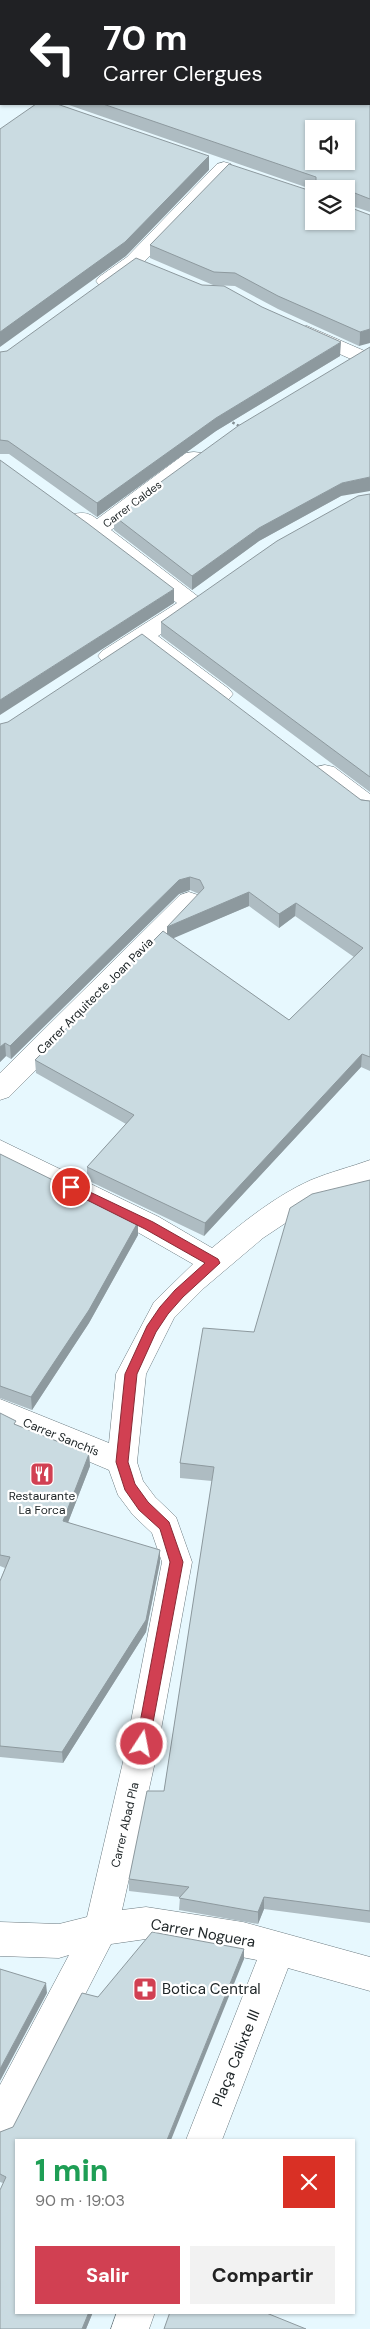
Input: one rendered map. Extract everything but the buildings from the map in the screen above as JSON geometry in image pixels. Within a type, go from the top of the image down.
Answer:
[{"type":"street","points":[[89,294],[142,264],[215,165],[243,174]]},
{"type":"street","points":[[288,323],[358,357]]},
{"type":"street","name":"Carrer Caldes","points":[[97,530],[232,422]]},
{"type":"street","points":[[65,507],[200,598],[94,666]]},
{"type":"street","points":[[142,635],[242,710]]},
{"type":"street","points":[[310,762],[370,806]]},
{"type":"street","name":"Carrer Arquitecte Joan Pavia","points":[[0,1090],[190,902]]},
{"type":"street","points":[[0,1151],[149,1225],[214,1263]]},
{"type":"street","name":"Carrer Abad Pla","points":[[101,1929],[139,1762],[177,1562],[165,1526],[144,1506],[129,1486],[122,1462],[131,1374],[164,1310],[179,1293],[214,1263],[253,1230],[292,1204],[321,1188],[370,1171]]},
{"type":"street","name":"Carrer Sanchís","points":[[0,1411],[122,1462]]},
{"type":"street","name":"Carrer Noguera","points":[[0,1939],[59,1941],[101,1929],[146,1923],[243,1939],[370,1974]]},
{"type":"street","points":[[0,2122],[101,1929]]},
{"type":"street","name":"Plaça Calixte III","points":[[204,2139],[280,1948]]},
{"type":"street","points":[[130,2329],[135,2314]]},
{"type":"place","name":"Restaurante La Forca","points":[[42,1474]]},
{"type":"place","name":"Botica Central","points":[[145,1989]]},
{"type":"route","points":[[71,1187],[149,1225],[214,1263],[179,1293],[164,1310],[131,1374],[122,1462],[129,1486],[144,1506],[165,1526],[177,1562],[142,1744]]}]
